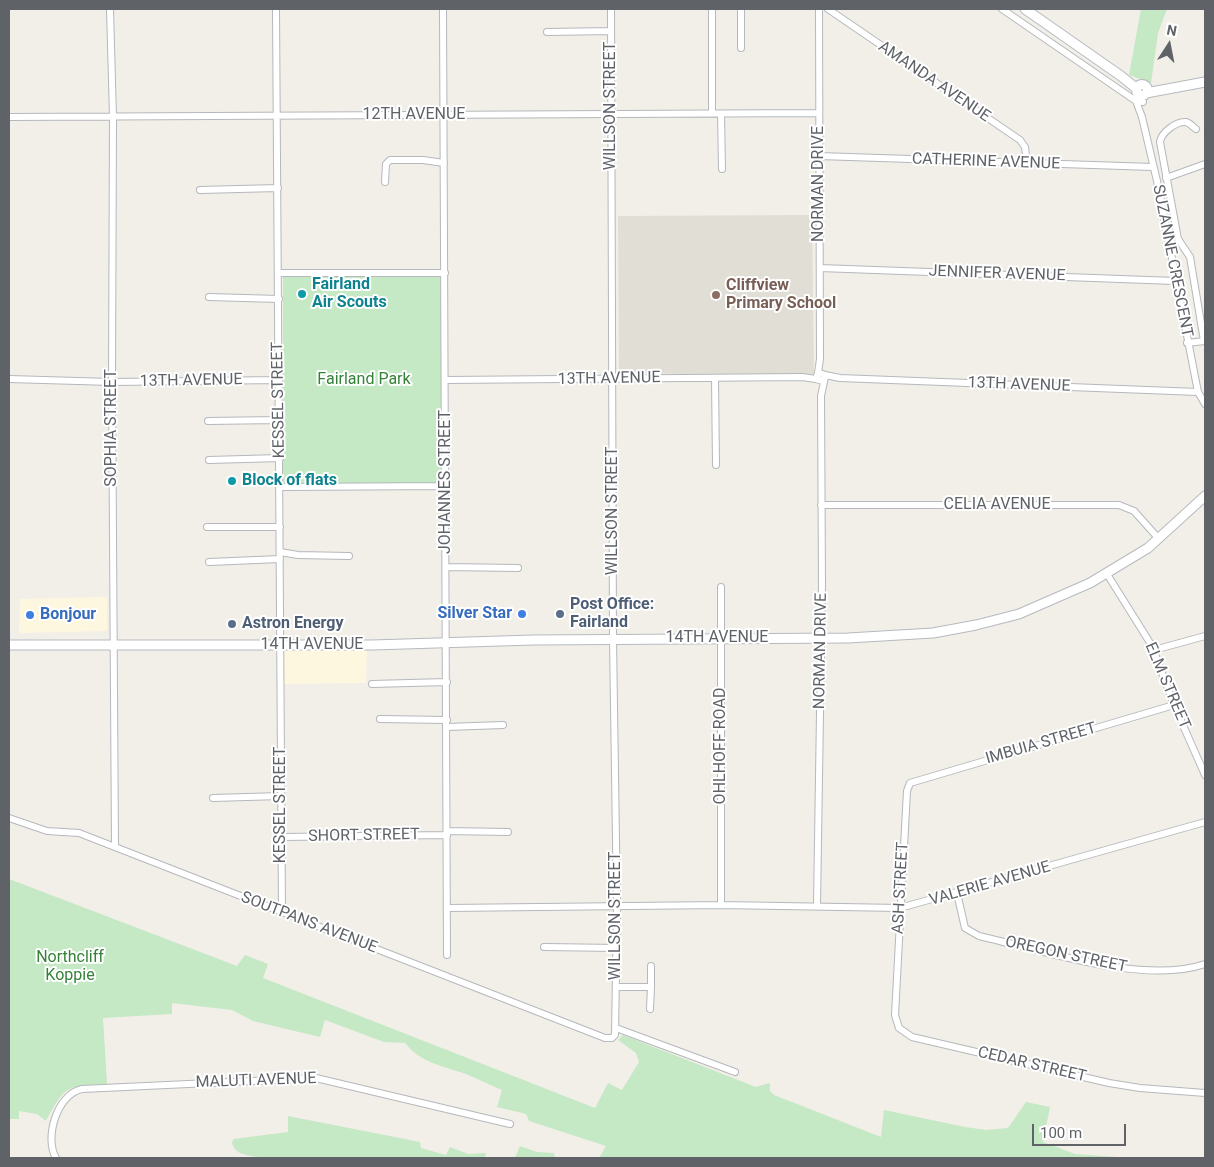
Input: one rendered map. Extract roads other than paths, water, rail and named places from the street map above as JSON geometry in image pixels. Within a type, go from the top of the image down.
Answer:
[{"type":"main road","points":[[1025,9],[1122,76],[1141,94],[1205,82]]},
{"type":"main road","name":"14TH AVENUE","points":[[9,645],[280,645],[909,636],[976,625],[1036,608],[1107,574],[1159,539],[1205,496]]},
{"type":"street","name":"SOPHIA STREET","points":[[110,9],[113,117],[112,382],[115,847]]},
{"type":"street","name":"KESSEL STREET","points":[[276,9],[282,912]]},
{"type":"street","name":"JOHANNES STREET","points":[[443,9],[447,955]]},
{"type":"street","name":"WILLSON STREET","points":[[610,9],[613,639],[617,907],[616,1028]]},
{"type":"street","points":[[712,9],[712,114]]},
{"type":"street","points":[[741,9],[742,48]]},
{"type":"street","name":"NORMAN DRIVE","points":[[817,906],[821,638],[819,9]]},
{"type":"street","name":"AMANDA AVENUE","points":[[828,9],[1020,140],[1025,147],[1027,164]]},
{"type":"street","points":[[1002,9],[1120,88],[1141,94]]},
{"type":"street","points":[[547,32],[611,31]]},
{"type":"street","name":"SUZANNE CRESCENT","points":[[1141,94],[1142,117],[1168,248],[1198,392],[1205,404]]},
{"type":"street","name":"12TH AVENUE","points":[[9,117],[819,113]]},
{"type":"street","points":[[720,114],[722,169]]},
{"type":"street","points":[[1188,343],[1205,341],[1190,256],[1178,239],[1160,142],[1161,137],[1171,128],[1184,122],[1196,129]]},
{"type":"street","name":"CATHERINE AVENUE","points":[[819,156],[1153,167]]},
{"type":"street","points":[[385,182],[386,164],[390,160],[423,160],[444,163]]},
{"type":"street","points":[[1166,178],[1205,164]]},
{"type":"street","points":[[200,190],[278,188]]},
{"type":"street","points":[[1168,248],[1182,246]]},
{"type":"street","name":"JENNIFER AVENUE","points":[[820,268],[1175,281]]},
{"type":"street","points":[[279,273],[445,273]]},
{"type":"street","points":[[209,297],[279,299]]},
{"type":"street","name":"13TH AVENUE","points":[[446,380],[821,377],[1198,392]]},
{"type":"street","points":[[715,378],[716,465]]},
{"type":"street","name":"13TH AVENUE","points":[[9,379],[112,382],[279,380]]},
{"type":"street","name":"13TH AVENUE","points":[[9,383],[44,381]]},
{"type":"street","points":[[208,420],[279,420]]},
{"type":"street","points":[[209,460],[280,458]]},
{"type":"street","points":[[280,486],[446,486]]},
{"type":"street","name":"CELIA AVENUE","points":[[821,505],[1119,505],[1134,511],[1159,539]]},
{"type":"street","points":[[207,526],[280,526]]},
{"type":"street","points":[[209,562],[298,555],[349,556]]},
{"type":"street","points":[[446,567],[518,568]]},
{"type":"street","name":"ELM STREET","points":[[1107,574],[1154,650],[1174,705],[1205,775]]},
{"type":"street","name":"OHLHOFF ROAD","points":[[721,587],[721,905]]},
{"type":"street","points":[[1154,650],[1205,636]]},
{"type":"street","points":[[372,684],[447,682]]},
{"type":"street","name":"IMBUIA STREET","points":[[909,784],[1174,705]]},
{"type":"street","points":[[380,719],[503,725]]},
{"type":"street","name":"ASH STREET","points":[[896,992],[906,791],[909,784]]},
{"type":"street","points":[[213,798],[281,796]]},
{"type":"street","name":"SOUTPANS AVENUE","points":[[9,818],[47,831],[79,833],[608,1039],[614,1036],[616,1028]]},
{"type":"street","name":"VALERIE AVENUE","points":[[448,908],[721,905],[900,908],[1205,822]]},
{"type":"street","name":"SHORT STREET","points":[[282,837],[508,832]]},
{"type":"street","name":"OREGON STREET","points":[[957,893],[965,928],[979,936],[1125,970],[1166,970],[1205,964]]},
{"type":"street","points":[[544,947],[617,948]]},
{"type":"street","points":[[650,1009],[651,966]]},
{"type":"street","points":[[616,987],[651,987]]},
{"type":"street","name":"CEDAR STREET","points":[[896,992],[896,1020],[899,1028],[912,1037],[1109,1083],[1205,1093]]},
{"type":"street","points":[[616,1028],[735,1072]]},
{"type":"street","name":"MALUTI AVENUE","points":[[56,1158],[52,1144],[59,1107],[69,1094],[82,1089],[316,1078],[510,1124]]},
{"type":"place","name":"Fairland Air Scouts","points":[[302,294]]},
{"type":"place","name":"Cliffview Primary School","points":[[716,295]]},
{"type":"place","name":"Block of flats","points":[[232,481]]},
{"type":"place","name":"Silver Star","points":[[522,614]]},
{"type":"place","name":"Post Office: Fairland","points":[[560,614]]},
{"type":"place","name":"Bonjour","points":[[30,615]]},
{"type":"place","name":"Astron Energy","points":[[232,624]]},
{"type":"park label","name":"Fairland Park","points":[[364,380]]},
{"type":"park label","name":"Northcliff Koppie","points":[[70,967]]}]
